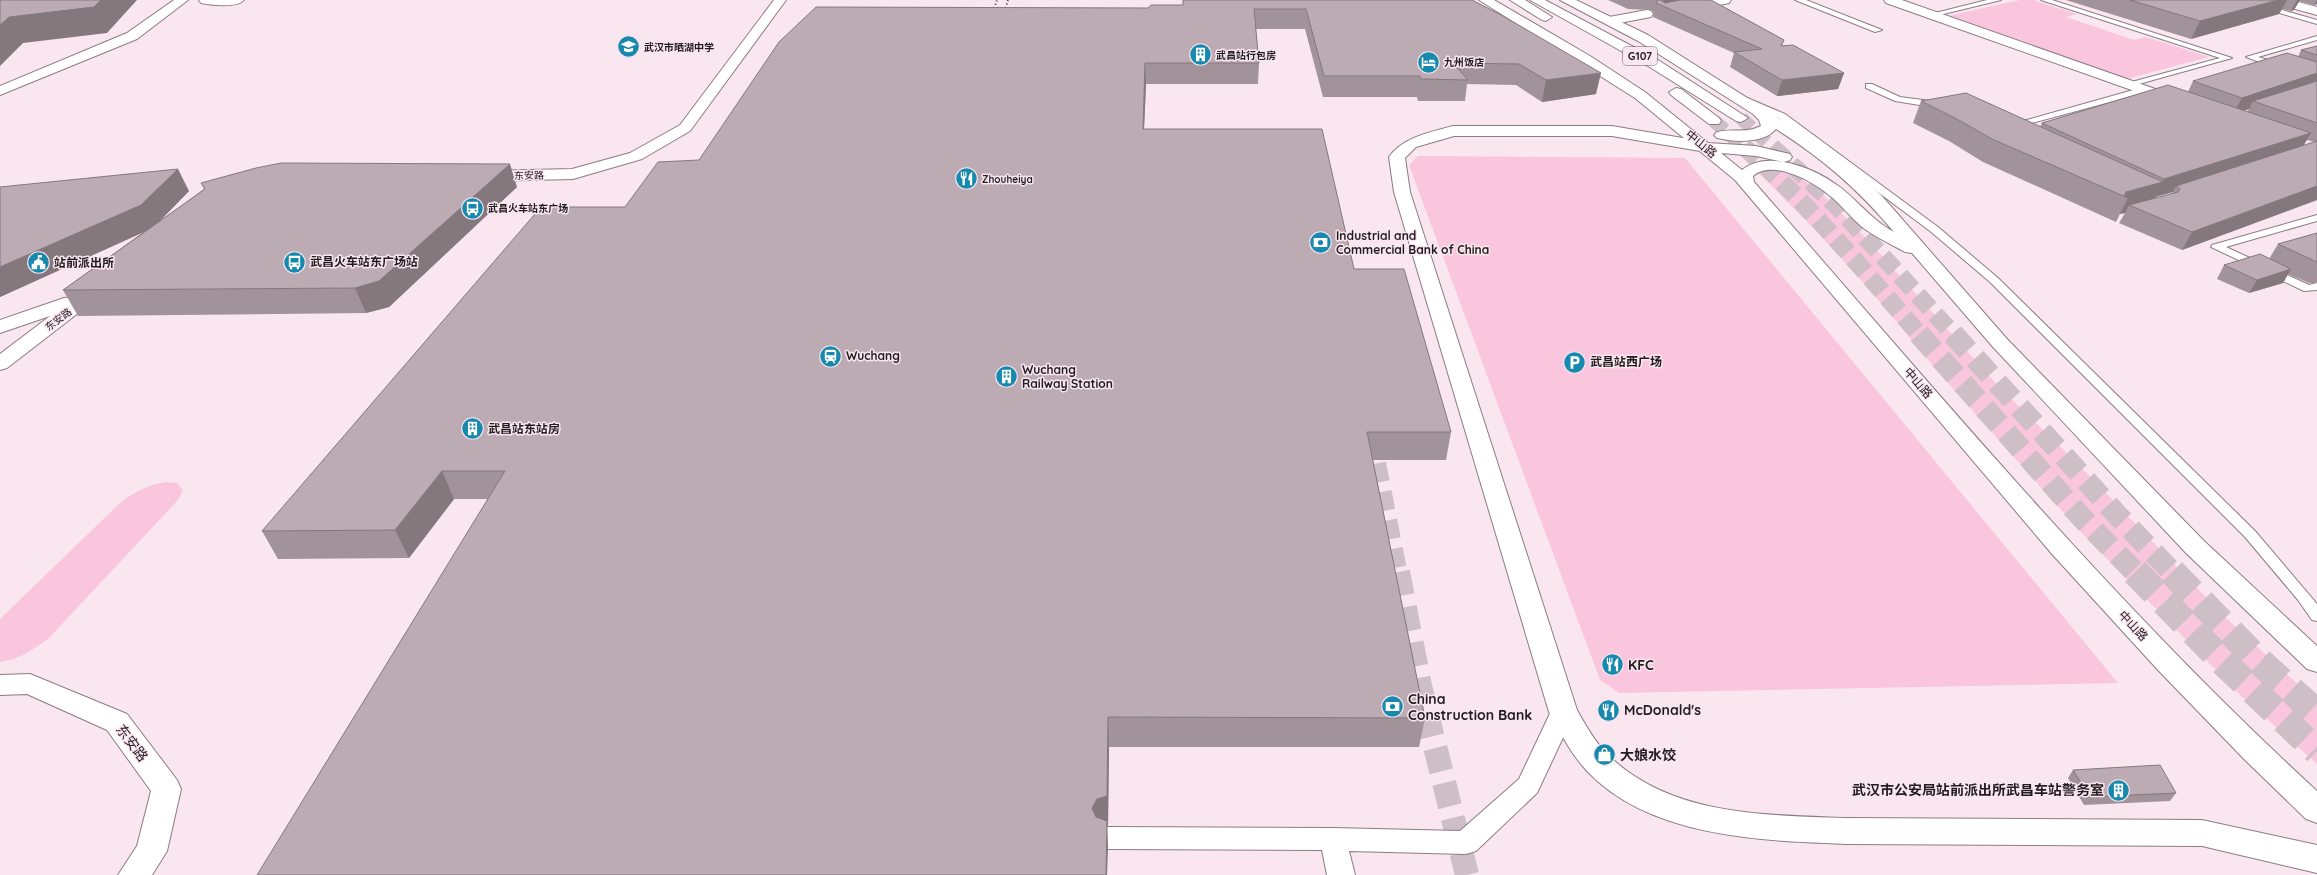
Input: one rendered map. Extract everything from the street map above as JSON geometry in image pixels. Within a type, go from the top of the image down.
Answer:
[{"type":"main road","points":[[0,91],[132,36],[182,0]]},
{"type":"main road","points":[[205,0],[216,2],[238,0]]},
{"type":"main road","name":"东安路","points":[[468,176],[573,174],[636,156],[685,128],[780,0]]},
{"type":"main road","name":"中山路","points":[[1485,0],[1585,59],[1640,95],[1706,147],[1746,183],[2061,548],[2248,746],[2317,810]]},
{"type":"main road","name":"G107","points":[[1516,0],[1636,67],[1675,91],[1714,121]]},
{"type":"main road","name":"G107","points":[[1536,0],[1750,114]]},
{"type":"main road","points":[[1566,0],[1643,38],[1737,97],[1750,114],[1841,167],[1875,199],[2000,343],[2195,547],[2317,662]]},
{"type":"main road","points":[[1670,10],[1725,0]]},
{"type":"main road","points":[[1890,0],[2190,105]]},
{"type":"main road","points":[[2277,0],[2317,11]]},
{"type":"main road","points":[[1609,21],[1647,14]]},
{"type":"main road","points":[[1668,117],[1704,131],[1725,136],[1746,136],[1758,134],[1769,128],[1766,119],[1750,114]]},
{"type":"main road","points":[[1926,257],[1868,223],[1852,206],[1830,187],[1802,167],[1780,156],[1732,148],[1706,147],[1612,131],[1453,131],[1411,144],[1397,157],[1402,192],[1563,712],[1580,741],[1603,769],[1646,798],[1701,818],[1773,828],[1846,831],[2202,833],[2317,859]]},
{"type":"main road","points":[[1746,183],[1745,175],[1750,168],[1762,165],[1780,166],[1798,172],[1830,187]]},
{"type":"main road","name":"东安路","points":[[0,364],[109,279]]},
{"type":"main road","points":[[0,326],[90,295]]},
{"type":"main road","name":"东安路","points":[[0,685],[30,684],[117,722],[166,789],[151,851],[134,875]]},
{"type":"street","points":[[1108,838],[1333,839],[1466,843],[1528,786],[1563,712]]},
{"type":"street","points":[[1333,839],[1341,875]]},
{"type":"lane","points":[[1799,0],[1878,30]]},
{"type":"lane","points":[[1931,15],[1997,0]]},
{"type":"lane","points":[[2045,0],[2228,58],[2131,85]]},
{"type":"lane","points":[[2239,0],[2317,22]]},
{"type":"lane","points":[[2287,69],[2250,57],[2317,38]]},
{"type":"lane","points":[[1869,86],[1898,99],[1949,107]]},
{"type":"lane","points":[[2007,132],[2144,90]]},
{"type":"lane","points":[[1737,97],[1782,116],[1934,229],[1994,280],[2026,314],[2250,534],[2303,596],[2317,616]]},
{"type":"lane","points":[[2317,218],[2216,247],[2308,289],[2317,286]]},
{"type":"shaded area","points":[[2020,0],[2033,0],[2077,14],[2066,17],[2134,40],[2146,37],[2209,57],[2126,79],[1947,16]]},
{"type":"shaded area","points":[[1418,156],[1685,158],[2118,683],[1619,693],[1600,680],[1409,165]]},
{"type":"shaded area","points":[[1775,169],[1792,173],[1820,192],[1863,235],[2002,390],[2072,458],[2225,617],[2317,702],[2317,764],[2238,693],[2077,528],[1934,367],[1870,290],[1820,235],[1758,172]]},
{"type":"shaded area","points":[[166,482],[177,483],[183,490],[178,500],[48,639],[20,656],[0,662],[0,619],[121,502],[142,489]]},
{"type":"building","points":[[0,0],[101,0],[94,7],[9,17],[0,25]]},
{"type":"building","name":"Wuchang Railway Station","points":[[1183,0],[1472,0],[1503,16],[1601,73],[1546,80],[1519,64],[1453,63],[1468,80],[1421,79],[1420,76],[1324,76],[1306,9],[1254,9],[1259,63],[1145,63],[1143,129],[1322,129],[1354,269],[1404,269],[1451,432],[1367,432],[1425,718],[1108,717],[1107,796],[1097,799],[1092,808],[1096,817],[1107,821],[1106,875],[257,875],[505,471],[442,471],[395,530],[262,531],[541,207],[625,207],[658,162],[699,160],[779,42],[816,7],[1148,8],[1151,5],[1183,5]]},
{"type":"building","points":[[1657,0],[1661,0],[1665,3],[1680,0],[1711,0],[1784,40],[1781,46],[1793,45],[1844,73],[1782,80],[1734,52],[1762,49],[1656,3]]},
{"type":"building","points":[[2130,0],[2278,0],[2200,21]]},
{"type":"building","points":[[2317,46],[2317,55],[2301,50]]},
{"type":"building","points":[[2287,53],[2317,62],[2317,73],[2242,98],[2193,81]]},
{"type":"building","points":[[2317,81],[2317,123],[2253,101]]},
{"type":"building","points":[[2168,85],[2311,133],[2164,179],[2042,123]]},
{"type":"building","points":[[1966,93],[2163,182],[2126,192],[2124,196],[2128,198],[1992,139],[1921,101]]},
{"type":"building","points":[[2317,141],[2317,186],[2192,232],[2129,205],[2178,192],[2180,189],[2176,186]]},
{"type":"building","name":"武昌火车站东广场站","points":[[281,163],[510,164],[379,281],[355,288],[63,290],[205,189],[201,183],[256,168]]},
{"type":"building","points":[[178,169],[141,205],[0,267],[0,187]]},
{"type":"building","points":[[2317,233],[2317,262],[2278,244]]},
{"type":"building","points":[[2260,254],[2291,269],[2257,280],[2224,265]]},
{"type":"building","name":"武汉市公安局站前派出所武昌车站警务室","points":[[2160,765],[2176,793],[2090,797],[2073,770]]},
{"type":"tunnel","points":[[1741,118],[1773,148]]},
{"type":"tunnel","points":[[1714,121],[1745,148]]},
{"type":"tunnel","points":[[1744,147],[1768,168],[1813,214],[1920,335]]},
{"type":"tunnel","points":[[1772,147],[1836,205],[1954,335]]},
{"type":"tunnel","points":[[1919,334],[2082,518],[2136,573]]},
{"type":"tunnel","points":[[1953,334],[2120,518],[2173,573]]},
{"type":"tunnel","points":[[1371,435],[1398,573]]},
{"type":"tunnel","points":[[1398,572],[1420,686],[1467,875]]},
{"type":"tunnel","points":[[2135,572],[2223,662],[2317,751]]},
{"type":"tunnel","points":[[2172,572],[2259,661],[2317,713]]},
{"type":"railway","points":[[991,18],[997,0]]},
{"type":"railway","points":[[1003,18],[1008,0]]},
{"type":"place","name":"武汉市晒湖中学","points":[[629,47]]},
{"type":"place","name":"武昌站行包房","points":[[1201,55]]},
{"type":"place","name":"九州饭店","points":[[1428,62]]},
{"type":"place","name":"Zhouheiya","points":[[967,179]]},
{"type":"place","name":"武昌火车站东广场","points":[[472,208]]},
{"type":"place","name":"Industrial and Commercial Bank of China","points":[[1320,243]]},
{"type":"place","name":"武昌火车站东广场站","points":[[294,262]]},
{"type":"place","name":"站前派出所","points":[[38,263]]},
{"type":"place","name":"Wuchang","points":[[830,356]]},
{"type":"place","name":"武昌站西广场","points":[[1575,362]]},
{"type":"place","name":"Wuchang Railway Station","points":[[1006,377]]},
{"type":"place","name":"武昌站东站房","points":[[472,429]]},
{"type":"place","name":"KFC","points":[[1612,665]]},
{"type":"place","name":"China Construction Bank","points":[[1392,707]]},
{"type":"place","name":"McDonald's","points":[[1609,710]]},
{"type":"place","name":"大娘水饺","points":[[1604,755]]},
{"type":"place","name":"武汉市公安局站前派出所武昌车站警务室","points":[[2119,790]]}]
